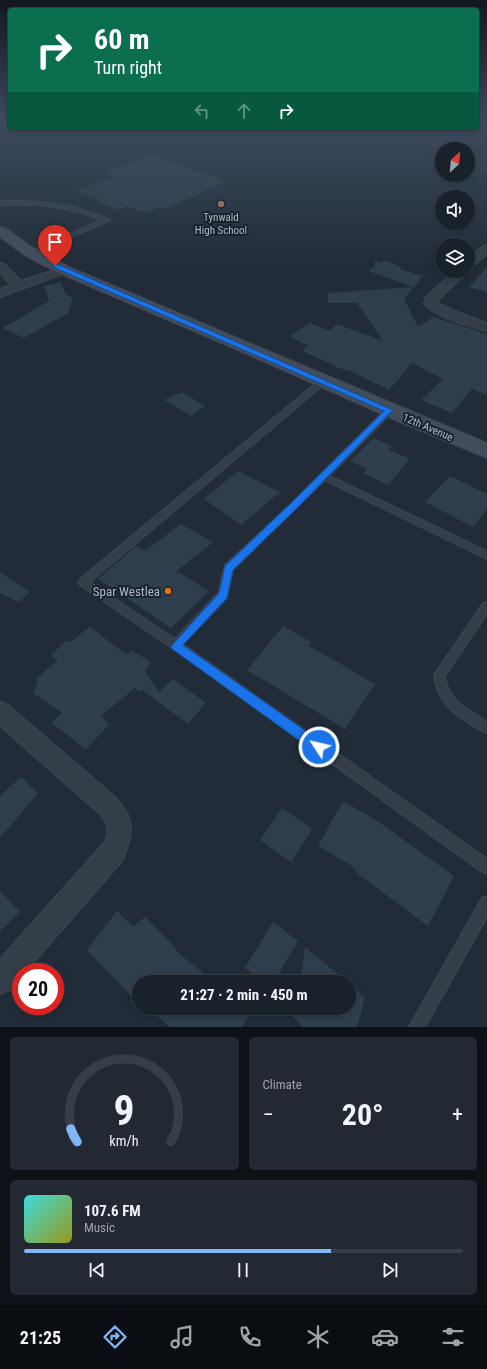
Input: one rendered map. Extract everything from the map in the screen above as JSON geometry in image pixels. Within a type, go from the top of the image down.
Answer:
[{"type":"street","name":"12th Avenue","points":[[0,231],[31,252],[64,270],[487,451]]},
{"type":"street","points":[[475,259],[487,248]]},
{"type":"street","points":[[0,266],[19,286]]},
{"type":"street","points":[[0,293],[64,270]]},
{"type":"street","points":[[454,278],[430,300],[432,306],[487,327]]},
{"type":"street","points":[[0,712],[108,806],[117,815],[121,829],[120,839],[113,852],[0,980]]},
{"type":"lane","points":[[0,203],[30,201],[53,203],[77,209],[107,220],[31,252]]},
{"type":"lane","points":[[324,381],[83,582],[176,646],[487,867]]},
{"type":"lane","points":[[176,646],[223,595],[228,568],[390,410]]},
{"type":"lane","points":[[323,476],[487,555]]},
{"type":"lane","points":[[487,606],[440,675],[439,684],[443,694],[451,703],[487,728]]},
{"type":"lane","points":[[418,1027],[487,903]]},
{"type":"green space","points":[[476,169],[487,169],[487,174]]},
{"type":"building","points":[[116,169],[191,169],[226,181],[164,209],[160,207],[146,213],[127,206],[118,210],[99,202],[102,201],[77,191],[114,176],[106,173]]},
{"type":"building","points":[[384,260],[402,267],[400,269],[422,276],[414,287],[368,271],[374,267],[375,261],[380,263]]},
{"type":"building","points":[[487,267],[487,292],[469,287]]},
{"type":"building","points":[[61,282],[66,295],[73,298],[68,313],[24,338],[3,328],[49,301],[44,286]]},
{"type":"building","points":[[414,287],[404,299],[418,327],[433,317],[487,334],[487,395],[472,389],[452,413],[421,400],[443,379],[412,363],[389,390],[350,371],[334,367],[336,366],[302,351],[308,346],[290,336],[310,323],[329,331],[337,324],[383,341],[357,303],[328,303],[328,293]]},
{"type":"building","points":[[182,392],[205,406],[191,416],[164,400]]},
{"type":"building","points":[[373,438],[392,446],[389,450],[410,459],[388,485],[363,473],[367,469],[350,461]]},
{"type":"building","points":[[238,471],[280,492],[241,525],[204,499]]},
{"type":"building","points":[[450,476],[487,494],[487,509],[473,527],[425,502]]},
{"type":"building","points":[[181,524],[213,542],[177,571],[209,591],[171,628],[98,579],[136,546],[145,551]]},
{"type":"building","points":[[0,572],[30,592],[19,602],[0,593]]},
{"type":"building","points":[[283,626],[311,642],[308,645],[375,684],[345,729],[247,670]]},
{"type":"building","points":[[90,627],[127,655],[132,651],[151,662],[145,671],[159,692],[173,679],[206,703],[188,724],[142,690],[140,692],[135,688],[101,716],[109,725],[86,749],[51,723],[62,713],[33,693],[38,682],[36,679],[57,661],[51,655],[67,640],[70,642]]},
{"type":"building","points":[[21,777],[38,793],[0,838],[0,796]]},
{"type":"building","points":[[343,801],[376,820],[454,876],[428,926],[358,874],[352,866],[318,846]]},
{"type":"building","points":[[282,808],[312,829],[291,862],[260,840]]},
{"type":"building","points":[[0,891],[20,912],[0,931]]},
{"type":"building","points":[[117,911],[133,927],[145,917],[176,948],[175,950],[205,975],[132,975],[132,997],[87,950]]},
{"type":"building","points":[[273,922],[298,941],[278,975],[254,975],[245,968]]},
{"type":"building","points":[[305,947],[339,975],[301,975]]},
{"type":"building","points":[[356,990],[365,998],[357,1027],[303,1027],[292,1015],[356,1015]]},
{"type":"building","points":[[156,1015],[249,1015],[242,1027],[170,1027]]},
{"type":"place","name":"Tynwald High School","points":[[221,204]]},
{"type":"place","name":"Spar Westlea","points":[[168,591]]},
{"type":"route","points":[[55,266],[390,410],[294,506],[228,568],[223,595],[176,646],[319,747]]}]
